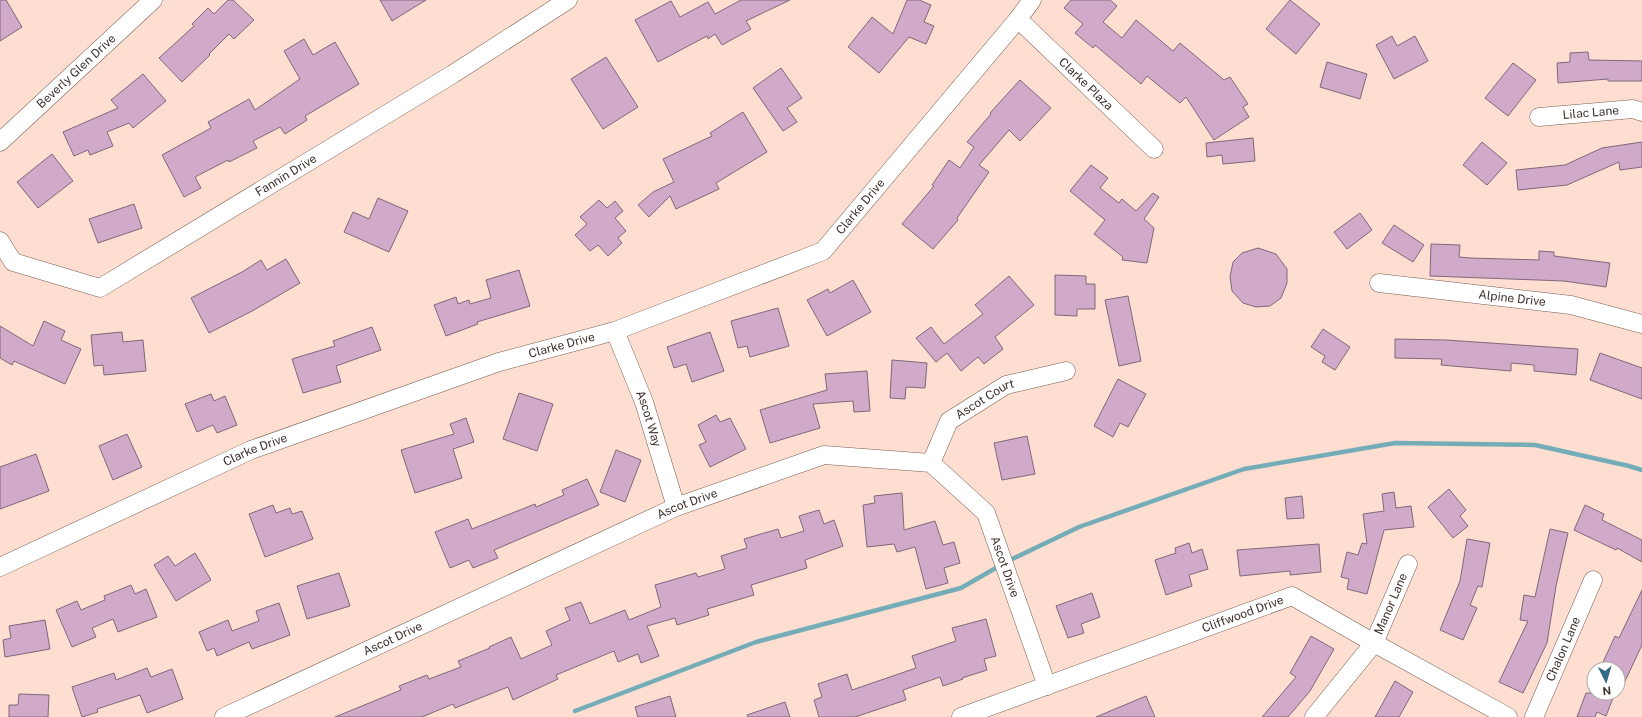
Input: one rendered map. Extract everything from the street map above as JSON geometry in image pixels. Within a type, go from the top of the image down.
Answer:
[{"type":"street","name":"Beverly Glen Drive","points":[[0,142],[153,0]]},
{"type":"street","name":"Fannin Drive","points":[[0,241],[13,262],[100,288],[453,74],[568,0]]},
{"type":"street","name":"Clarke Drive","points":[[0,567],[251,450],[499,362],[616,331],[823,251],[1018,19],[1032,0]]},
{"type":"street","name":"Clarke Plaza","points":[[1018,19],[1154,149]]},
{"type":"street","name":"Lilac Lane","points":[[1539,117],[1634,109],[1642,112]]},
{"type":"street","name":"Alpine Drive","points":[[1379,283],[1571,305],[1642,324]]},
{"type":"street","name":"Ascot Way","points":[[616,331],[644,402],[676,507]]},
{"type":"street","name":"Ascot Court","points":[[931,463],[949,421],[1006,385],[1066,371]]},
{"type":"street","name":"Ascot Drive","points":[[224,717],[676,507],[824,455],[931,463],[986,513],[1047,686]]},
{"type":"street","name":"Manor Lane","points":[[1314,717],[1374,643],[1408,564]]},
{"type":"street","name":"Chalon Lane","points":[[1534,717],[1593,580]]},
{"type":"street","name":"Cliffwood Drive","points":[[961,717],[1292,596],[1508,717]]},
{"type":"building","points":[[0,0],[6,0],[22,27],[0,41]]},
{"type":"building","points":[[228,0],[233,0],[254,20],[234,39],[229,34],[182,82],[159,58],[194,26],[192,24],[208,8],[214,14]]},
{"type":"building","points":[[380,0],[426,0],[392,21]]},
{"type":"building","points":[[741,0],[790,0],[746,21],[751,29],[722,45],[715,34],[708,39],[707,36],[658,62],[635,20],[671,1],[680,17],[708,2],[715,14]]},
{"type":"building","points":[[907,0],[919,0],[931,5],[924,22],[934,26],[926,44],[909,37],[879,73],[848,47],[872,17],[893,34]]},
{"type":"building","points":[[1071,0],[1110,0],[1117,6],[1103,22],[1122,38],[1136,20],[1173,51],[1180,43],[1224,80],[1230,77],[1248,104],[1243,107],[1249,117],[1214,140],[1186,97],[1180,103],[1147,76],[1141,84],[1095,45],[1093,48],[1075,33],[1083,24],[1064,8]]},
{"type":"building","points":[[1290,0],[1320,24],[1296,54],[1266,29]]},
{"type":"building","points":[[1392,36],[1397,46],[1415,36],[1428,61],[1394,79],[1376,45]]},
{"type":"building","points":[[304,39],[313,55],[335,42],[359,84],[305,116],[307,120],[285,134],[280,127],[253,141],[257,148],[229,162],[228,160],[195,177],[201,188],[184,197],[162,155],[211,128],[208,122],[249,99],[255,110],[300,79],[284,51]]},
{"type":"building","points":[[1588,52],[1589,60],[1642,61],[1642,81],[1608,81],[1608,79],[1558,83],[1557,63],[1570,62],[1570,53]]},
{"type":"building","points":[[606,57],[638,107],[603,129],[571,79]]},
{"type":"building","points":[[1327,62],[1367,74],[1360,99],[1320,87]]},
{"type":"building","points":[[1513,63],[1536,80],[1508,116],[1485,98]]},
{"type":"building","points":[[781,68],[802,98],[787,108],[797,122],[783,131],[753,88]]},
{"type":"building","points":[[143,74],[166,101],[133,128],[129,123],[107,132],[113,146],[90,155],[88,150],[74,156],[63,132],[118,108],[111,100]]},
{"type":"building","points":[[1020,80],[1051,108],[1020,141],[1009,130],[979,165],[989,172],[957,218],[958,220],[933,249],[902,224],[934,186],[932,185],[949,160],[960,168],[974,147],[967,142],[991,114],[990,113]]},
{"type":"building","points":[[743,112],[767,152],[716,183],[719,189],[676,209],[670,196],[649,217],[638,205],[653,192],[674,182],[663,159],[712,136],[710,133]]},
{"type":"building","points":[[1253,138],[1255,161],[1223,164],[1222,155],[1207,157],[1206,143]]},
{"type":"building","points":[[1482,142],[1507,163],[1487,185],[1463,165]]},
{"type":"building","points":[[1642,142],[1642,167],[1620,170],[1619,162],[1567,185],[1518,190],[1516,170],[1565,165],[1602,148]]},
{"type":"building","points":[[52,154],[73,181],[38,208],[17,182]]},
{"type":"building","points":[[1091,165],[1108,178],[1100,188],[1119,203],[1122,199],[1136,211],[1153,193],[1159,197],[1144,219],[1154,228],[1147,263],[1122,260],[1123,257],[1094,234],[1105,220],[1070,191]]},
{"type":"building","points":[[378,198],[408,211],[389,252],[344,232],[353,212],[369,219]]},
{"type":"building","points":[[599,200],[607,208],[615,201],[623,211],[615,218],[626,231],[618,238],[622,243],[608,256],[598,245],[590,251],[575,235],[587,224],[580,217]]},
{"type":"building","points":[[134,204],[142,228],[98,243],[89,219]]},
{"type":"building","points":[[1360,213],[1372,230],[1347,249],[1334,232]]},
{"type":"building","points":[[1394,225],[1424,245],[1413,262],[1382,243]]},
{"type":"building","points":[[1431,244],[1460,245],[1459,257],[1539,260],[1539,251],[1554,252],[1554,256],[1610,263],[1606,287],[1564,281],[1430,276]]},
{"type":"building","points":[[1258,248],[1276,254],[1287,269],[1287,283],[1281,298],[1270,306],[1256,307],[1243,303],[1232,291],[1230,277],[1233,262],[1242,253]]},
{"type":"building","points":[[286,259],[300,283],[254,310],[209,333],[191,298],[242,272],[261,260],[267,270]]},
{"type":"building","points":[[519,270],[530,306],[477,322],[478,324],[446,336],[434,305],[456,297],[458,304],[469,300],[470,304],[491,298],[486,280]]},
{"type":"building","points":[[1055,275],[1086,276],[1086,284],[1095,284],[1095,309],[1077,309],[1077,316],[1055,315]]},
{"type":"building","points":[[1009,276],[1034,305],[995,337],[1003,349],[984,364],[978,357],[961,371],[947,353],[936,362],[916,338],[931,327],[944,344],[983,314],[975,305]]},
{"type":"building","points":[[853,280],[871,312],[827,336],[807,300],[828,289],[830,293]]},
{"type":"building","points":[[1128,296],[1141,361],[1119,366],[1105,300]]},
{"type":"building","points":[[778,308],[789,346],[750,357],[747,346],[738,348],[731,321]]},
{"type":"building","points":[[44,321],[65,331],[61,340],[81,349],[65,384],[14,361],[12,365],[0,358],[0,326],[33,346]]},
{"type":"building","points":[[372,327],[381,350],[336,366],[341,382],[303,393],[292,359],[335,346],[333,341]]},
{"type":"building","points":[[1323,329],[1350,347],[1335,370],[1322,362],[1325,356],[1311,347]]},
{"type":"building","points":[[122,332],[123,342],[143,340],[146,371],[104,375],[103,365],[94,366],[91,335]]},
{"type":"building","points":[[710,332],[724,371],[692,382],[686,364],[674,368],[667,347]]},
{"type":"building","points":[[1395,339],[1446,340],[1578,349],[1576,375],[1534,371],[1534,365],[1511,363],[1511,371],[1441,365],[1442,359],[1395,358]]},
{"type":"building","points":[[1600,353],[1642,368],[1642,399],[1590,380]]},
{"type":"building","points":[[892,360],[927,363],[925,388],[906,387],[905,399],[890,398]]},
{"type":"building","points":[[867,371],[870,411],[854,412],[853,401],[813,404],[820,428],[770,443],[760,410],[827,390],[825,374]]},
{"type":"building","points":[[1118,379],[1146,394],[1128,427],[1120,423],[1113,437],[1094,426]]},
{"type":"building","points":[[519,393],[553,404],[537,451],[503,439]]},
{"type":"building","points":[[211,394],[214,401],[225,396],[237,425],[217,433],[213,425],[197,432],[185,404]]},
{"type":"building","points":[[716,415],[720,422],[730,418],[746,449],[710,467],[699,445],[706,442],[698,425]]},
{"type":"building","points":[[466,418],[474,442],[453,449],[462,478],[415,493],[401,450],[454,434],[450,424]]},
{"type":"building","points":[[127,434],[142,467],[113,480],[99,446]]},
{"type":"building","points":[[1027,436],[1035,474],[1002,480],[994,443]]},
{"type":"building","points":[[616,450],[641,460],[625,502],[600,492]]},
{"type":"building","points":[[36,454],[49,491],[0,509],[0,467]]},
{"type":"building","points":[[587,479],[599,505],[494,550],[498,558],[473,568],[469,560],[450,568],[435,532],[468,519],[472,529],[535,504],[536,507],[564,495],[562,490]]},
{"type":"building","points":[[1449,489],[1466,510],[1460,516],[1468,526],[1453,538],[1428,507]]},
{"type":"building","points":[[1394,492],[1396,508],[1411,506],[1414,527],[1384,530],[1367,594],[1347,589],[1349,579],[1341,577],[1347,552],[1358,555],[1362,543],[1367,544],[1363,514],[1384,511],[1382,494]]},
{"type":"building","points":[[902,493],[904,530],[935,521],[943,545],[954,542],[960,563],[944,568],[948,583],[926,589],[915,547],[897,552],[894,544],[867,547],[863,505],[875,503],[874,496]]},
{"type":"building","points":[[1302,496],[1304,518],[1287,519],[1285,498]]},
{"type":"building","points":[[273,505],[276,513],[290,508],[292,514],[302,511],[313,539],[265,557],[249,514]]},
{"type":"building","points":[[1585,505],[1604,514],[1602,520],[1642,540],[1642,562],[1617,548],[1616,550],[1574,530]]},
{"type":"building","points":[[819,510],[824,524],[834,520],[843,546],[805,560],[807,568],[751,585],[754,595],[707,609],[709,615],[677,625],[675,618],[647,626],[659,656],[641,663],[638,654],[618,662],[614,651],[556,675],[558,679],[513,700],[508,687],[455,708],[453,704],[422,717],[335,717],[401,690],[399,686],[427,675],[429,679],[461,667],[458,661],[490,648],[489,647],[511,637],[521,659],[552,645],[546,631],[570,620],[565,608],[581,602],[590,624],[625,610],[629,620],[661,607],[655,585],[696,573],[698,577],[725,569],[721,556],[747,548],[744,539],[778,529],[781,538],[804,531],[799,516]]},
{"type":"building","points":[[1550,529],[1568,533],[1556,586],[1547,643],[1523,693],[1499,682],[1528,621],[1520,620],[1524,595],[1535,597]]},
{"type":"building","points":[[1467,539],[1490,543],[1482,587],[1478,586],[1470,605],[1477,608],[1463,640],[1440,630],[1460,581]]},
{"type":"building","points":[[1189,543],[1192,553],[1202,549],[1208,569],[1189,575],[1192,586],[1166,595],[1155,560],[1176,553],[1175,548]]},
{"type":"building","points":[[1319,544],[1321,572],[1290,575],[1290,571],[1240,576],[1237,550]]},
{"type":"building","points":[[195,553],[211,580],[176,601],[154,565],[168,556],[175,566]]},
{"type":"building","points":[[339,573],[350,606],[307,619],[297,586]]},
{"type":"building","points":[[131,585],[135,594],[146,589],[157,617],[118,632],[113,619],[92,628],[96,637],[72,647],[56,610],[77,601],[81,610],[105,600],[104,596]]},
{"type":"building","points":[[1642,590],[1642,645],[1626,679],[1626,661],[1604,661],[1615,636],[1619,638]]},
{"type":"building","points":[[1092,593],[1100,617],[1081,624],[1084,633],[1068,638],[1056,606]]},
{"type":"building","points":[[279,603],[290,635],[252,649],[249,642],[217,656],[214,648],[207,651],[199,632],[228,620],[232,631],[259,621],[256,611]]},
{"type":"building","points":[[986,619],[996,656],[984,659],[987,670],[943,686],[940,677],[903,690],[906,700],[855,717],[819,717],[814,700],[822,697],[818,684],[847,674],[852,690],[916,668],[912,656],[956,641],[952,628]]},
{"type":"building","points":[[45,620],[50,649],[5,657],[3,640],[11,638],[9,626]]},
{"type":"building","points":[[1311,636],[1334,649],[1310,691],[1288,717],[1262,717],[1296,677],[1290,673]]},
{"type":"building","points":[[147,668],[151,677],[172,669],[183,699],[147,713],[140,695],[97,709],[98,712],[82,717],[72,687],[114,673],[116,680]]},
{"type":"building","points":[[1395,681],[1413,692],[1399,717],[1375,717]]},
{"type":"building","points":[[1586,693],[1586,701],[1612,701],[1606,716],[1597,712],[1595,717],[1577,717]]},
{"type":"building","points":[[19,694],[49,695],[48,717],[9,717],[9,705],[18,705]]},
{"type":"building","points":[[670,696],[676,717],[638,717],[635,707]]},
{"type":"building","points":[[1146,696],[1155,717],[1096,717]]},
{"type":"building","points":[[785,702],[790,717],[748,717],[747,715]]},
{"type":"waterway","points":[[1008,561],[1079,527],[1244,469],[1395,443],[1535,445],[1642,470]]},
{"type":"waterway","points":[[575,711],[756,642],[961,588],[1001,565]]}]
